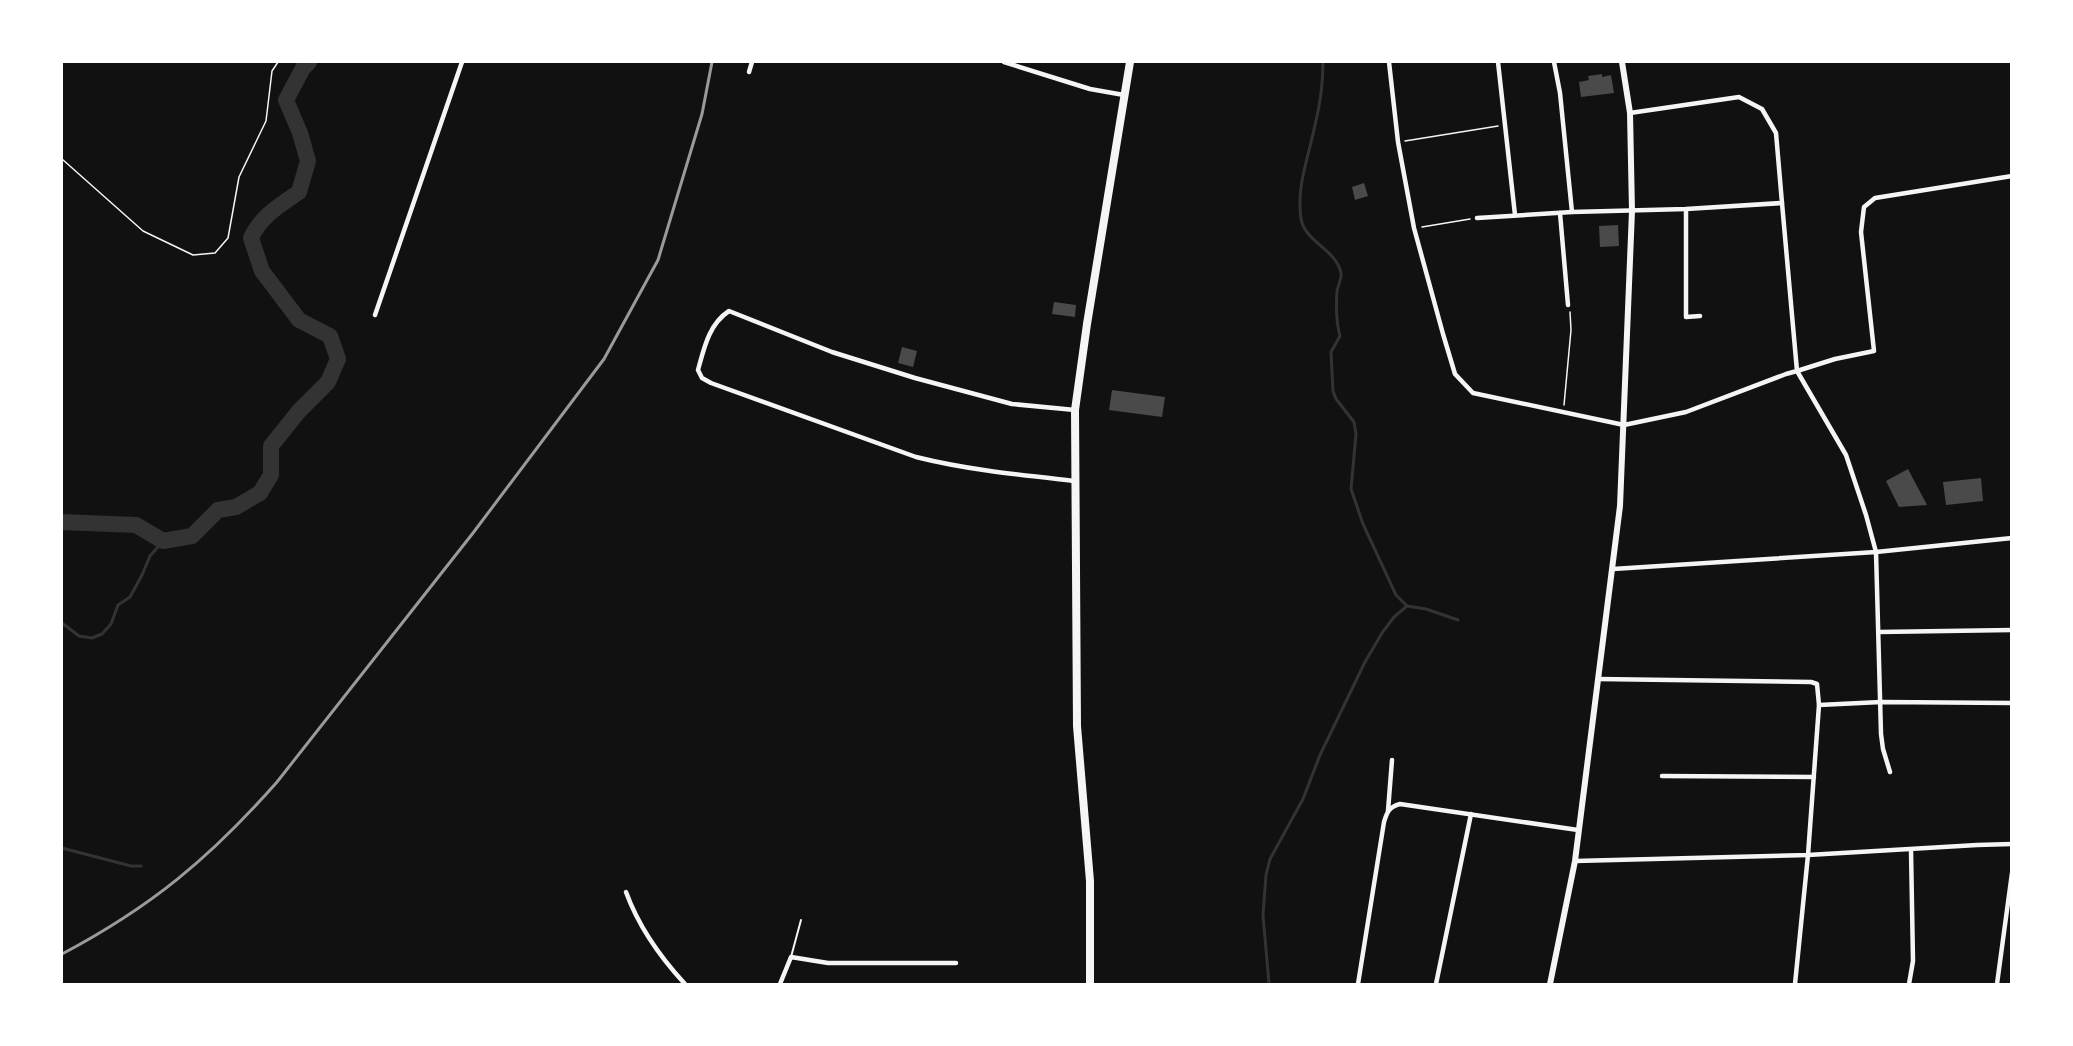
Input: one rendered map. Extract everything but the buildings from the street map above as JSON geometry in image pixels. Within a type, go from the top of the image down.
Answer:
[{"type":"main road","points":[[1090,984],[1090,881],[1077,726],[1075,410],[1130,62]]},
{"type":"street","points":[[375,315],[462,62]]},
{"type":"street","points":[[749,72],[752,62]]},
{"type":"street","points":[[1004,62],[1090,88],[1124,95]]},
{"type":"street","points":[[1389,62],[1398,142],[1414,228],[1455,374],[1473,393],[1624,425],[1686,412],[1786,374],[1835,359],[1874,351],[1862,232],[1864,207],[1875,198],[2012,176]]},
{"type":"street","points":[[1498,62],[1515,215]]},
{"type":"street","points":[[1554,62],[1560,93],[1572,212]]},
{"type":"street","points":[[1550,984],[1575,861],[1620,506],[1632,211],[1630,113],[1622,62]]},
{"type":"street","points":[[1630,113],[1739,97],[1762,109],[1776,133],[1797,371],[1846,455],[1876,552],[1882,749],[1890,772]]},
{"type":"street","points":[[1477,218],[1572,212],[1686,209],[1782,202]]},
{"type":"street","points":[[1686,209],[1686,316],[1700,316]]},
{"type":"street","points":[[1560,213],[1568,305]]},
{"type":"street","points":[[1075,410],[1012,404],[915,378],[832,352],[729,310],[712,326],[698,370],[702,378],[711,383],[916,458],[975,469],[1075,481]]},
{"type":"street","points":[[1613,569],[1876,552],[2012,538]]},
{"type":"street","points":[[1879,632],[2012,630]]},
{"type":"street","points":[[1598,679],[1811,682],[1817,684],[1819,705],[1814,777],[1795,984]]},
{"type":"street","points":[[1819,705],[1881,702],[2012,703]]},
{"type":"street","points":[[1358,984],[1388,811],[1392,760]]},
{"type":"street","points":[[1662,776],[1814,777]]},
{"type":"street","points":[[1388,811],[1400,804],[1578,830]]},
{"type":"street","points":[[1436,984],[1471,814]]},
{"type":"street","points":[[1575,861],[1808,855],[2012,844]]},
{"type":"street","points":[[1909,984],[1913,962],[1911,850]]},
{"type":"street","points":[[1996,984],[2012,873]]},
{"type":"street","points":[[626,892],[630,904],[649,937],[670,968],[685,984]]},
{"type":"street","points":[[780,984],[791,957],[828,963],[956,963]]},
{"type":"lane","points":[[791,957],[801,920]]},
{"type":"path","points":[[62,159],[143,231],[193,255],[215,253],[228,238],[239,177],[266,121],[272,71],[278,62]]},
{"type":"path","points":[[1398,142],[1504,125]]},
{"type":"path","points":[[1414,228],[1477,218]]},
{"type":"path","points":[[1563,412],[1571,330],[1568,305]]},
{"type":"waterway","points":[[62,522],[136,525],[163,541],[192,536],[218,510],[236,507],[260,493],[271,475],[271,446],[299,411],[328,382],[338,359],[330,336],[299,320],[262,271],[251,238],[266,217],[299,192],[308,161],[300,133],[286,100],[303,68],[309,62]]},
{"type":"waterway","points":[[1269,984],[1263,915],[1266,875],[1270,859],[1303,799],[1320,755],[1365,662],[1382,633],[1394,617],[1407,606],[1396,595],[1363,524],[1351,489],[1356,434],[1354,422],[1336,399],[1333,391],[1331,352],[1340,336],[1336,302],[1341,273],[1333,258],[1308,234],[1301,219],[1300,195],[1318,110],[1323,62]]},
{"type":"waterway","points":[[62,623],[79,636],[92,638],[102,634],[111,624],[118,605],[130,597],[150,556],[163,541]]},
{"type":"waterway","points":[[1407,606],[1426,609],[1458,620]]},
{"type":"waterway","points":[[62,848],[131,866],[141,866]]},
{"type":"railway","points":[[62,954],[124,918],[178,879],[228,834],[277,782],[473,533],[604,359],[658,260],[702,114],[712,62]]}]
